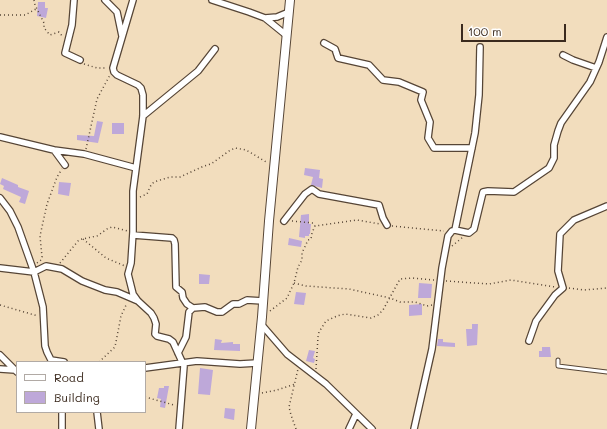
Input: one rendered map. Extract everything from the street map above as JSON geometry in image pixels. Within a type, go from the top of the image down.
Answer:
[{"type":"main road","points":[[251,429],[290,0]]},
{"type":"street","points":[[74,0],[72,25],[65,53],[80,60]]},
{"type":"street","points":[[105,0],[116,12],[122,38]]},
{"type":"street","points":[[133,0],[113,70],[117,75],[138,85],[141,88],[143,95],[143,116],[132,199],[133,233],[130,270],[128,274],[133,294],[138,302]]},
{"type":"street","points":[[212,0],[265,18],[286,35]]},
{"type":"street","points":[[265,18],[277,17],[289,12]]},
{"type":"street","points":[[454,231],[469,232],[474,229],[483,192],[514,192],[549,168],[554,158],[555,139],[561,123],[590,82],[607,37]]},
{"type":"street","points":[[324,43],[335,49],[338,58],[369,65],[383,80],[399,82],[423,92],[421,100],[430,122],[428,138],[434,148],[472,148]]},
{"type":"street","points":[[414,429],[432,349],[448,236],[454,231],[475,134],[480,47]]},
{"type":"street","points":[[143,116],[198,71],[215,49]]},
{"type":"street","points":[[564,55],[573,60],[596,68]]},
{"type":"street","points":[[0,137],[54,150],[84,154],[136,168]]},
{"type":"street","points":[[54,150],[65,165]]},
{"type":"street","points":[[284,221],[305,194],[312,189],[319,194],[379,205],[387,225]]},
{"type":"street","points":[[0,198],[10,211],[18,227],[34,272],[43,307],[45,346],[52,361]]},
{"type":"street","points":[[529,341],[536,321],[555,295],[563,288],[558,271],[560,234],[574,220],[607,206]]},
{"type":"street","points":[[133,233],[172,238],[174,240],[176,244],[176,287],[182,292],[187,304],[192,308],[205,307],[217,312],[222,312],[233,304],[239,304],[247,300],[263,301]]},
{"type":"street","points":[[0,268],[34,272],[46,266],[62,269],[91,285],[117,292],[130,298],[138,302],[151,313],[156,324],[155,334],[157,336],[169,338],[173,342],[184,366],[182,408],[179,429]]},
{"type":"street","points":[[178,353],[186,337],[189,312],[192,308]]},
{"type":"street","points":[[261,321],[287,354],[315,375],[339,396],[372,429]]},
{"type":"street","points":[[0,355],[16,370]]},
{"type":"street","points":[[146,368],[197,361],[257,364]]},
{"type":"street","points":[[0,369],[16,370]]},
{"type":"street","points":[[62,413],[62,429]]},
{"type":"street","points":[[97,413],[99,429]]},
{"type":"street","points":[[349,429],[356,414]]},
{"type":"lane","points":[[558,360],[558,366],[607,372]]},
{"type":"path","points":[[0,15],[25,15],[36,9]]},
{"type":"path","points":[[132,199],[147,194],[151,184],[154,182],[180,177],[211,164],[235,148],[246,150],[274,167]]},
{"type":"path","points":[[284,221],[313,223],[316,226],[357,220],[421,230],[454,231]]},
{"type":"path","points":[[261,321],[288,298],[298,267],[302,260],[302,253],[308,240],[311,239],[312,233],[316,226]]},
{"type":"path","points":[[58,268],[60,262],[78,241],[82,239],[97,236],[112,227],[133,233]]},
{"type":"path","points":[[446,251],[469,232]]},
{"type":"path","points":[[82,239],[102,256],[130,270]]},
{"type":"path","points":[[315,375],[319,332],[326,321],[345,314],[371,318],[380,314],[384,310],[400,279],[412,278],[489,284],[511,280],[584,290],[607,288]]},
{"type":"path","points":[[294,283],[306,286],[349,289],[390,298],[400,302],[415,302],[427,306],[438,305]]},
{"type":"path","points":[[100,361],[115,347],[121,316],[130,298]]},
{"type":"path","points":[[0,305],[44,318]]},
{"type":"path","points":[[296,429],[290,408],[299,363]]},
{"type":"path","points":[[255,394],[277,390],[295,384]]},
{"type":"path","points":[[146,397],[163,401],[182,408]]},
{"type":"building","points":[[38,2],[45,2],[45,8],[48,8],[46,18],[37,16]]},
{"type":"building","points":[[97,121],[103,122],[98,143],[77,140],[77,135],[94,136]]},
{"type":"building","points":[[112,123],[124,123],[124,134],[112,134]]},
{"type":"building","points":[[305,168],[320,170],[319,178],[323,179],[322,188],[311,185],[313,177],[304,175]]},
{"type":"building","points":[[2,178],[29,191],[25,204],[19,202],[21,197],[3,189],[4,186],[0,184]]},
{"type":"building","points":[[59,182],[71,183],[69,196],[58,194]]},
{"type":"building","points":[[309,214],[309,224],[311,224],[310,234],[309,236],[305,236],[305,238],[299,237],[301,215]]},
{"type":"building","points":[[289,238],[302,241],[301,247],[288,245]]},
{"type":"building","points":[[199,274],[210,275],[209,284],[199,284]]},
{"type":"building","points":[[419,283],[432,284],[431,298],[418,298]]},
{"type":"building","points":[[296,292],[306,293],[304,305],[294,304]]},
{"type":"building","points":[[422,304],[422,315],[409,316],[409,305]]},
{"type":"building","points":[[472,324],[478,324],[477,345],[467,346],[466,329],[472,329]]},
{"type":"building","points":[[215,339],[222,340],[221,343],[233,342],[233,344],[240,344],[240,351],[214,350]]},
{"type":"building","points":[[438,339],[443,339],[443,342],[455,343],[455,347],[437,346]]},
{"type":"building","points":[[542,347],[550,347],[551,357],[539,357],[539,351],[542,351]]},
{"type":"building","points":[[309,350],[315,351],[313,358],[315,359],[314,363],[306,361]]},
{"type":"building","points":[[200,368],[213,370],[210,395],[198,394]]},
{"type":"building","points":[[164,386],[169,386],[165,408],[160,407],[161,399],[157,398],[159,388],[164,388]]},
{"type":"building","points":[[225,408],[235,409],[234,420],[224,418]]}]
